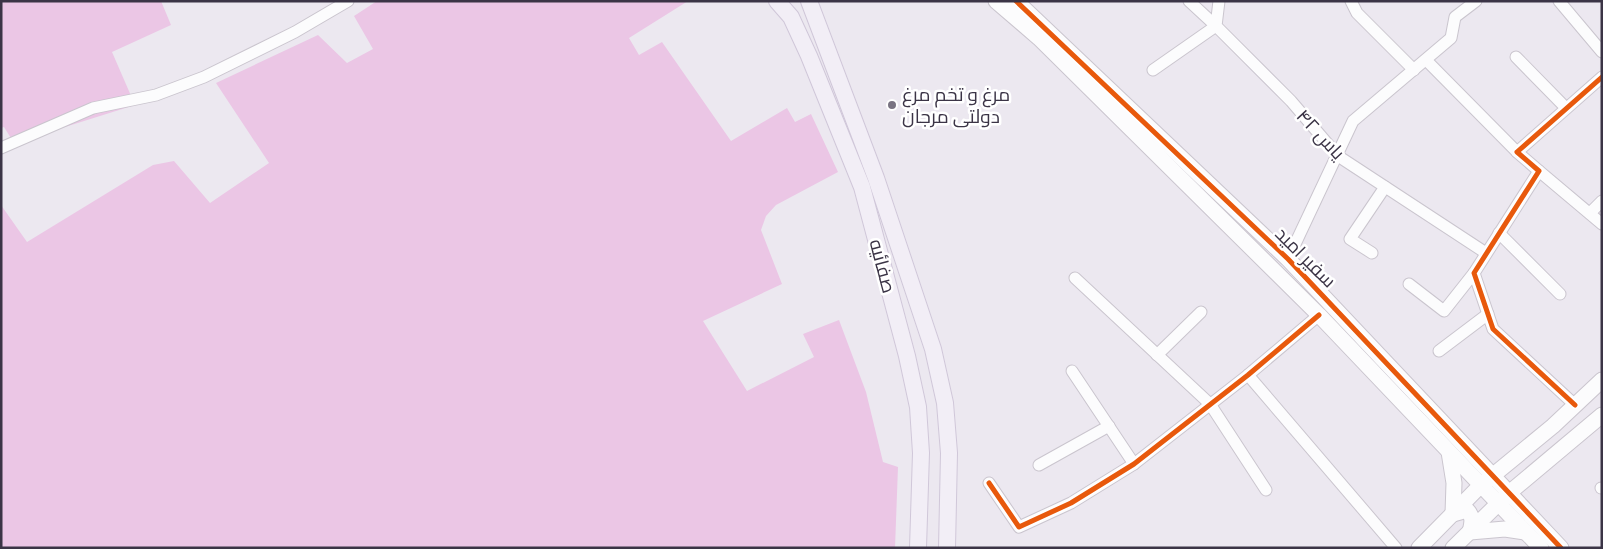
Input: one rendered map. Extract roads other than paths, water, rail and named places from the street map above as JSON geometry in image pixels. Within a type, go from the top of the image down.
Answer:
[{"type":"main road","name":"صفائیه","points":[[778,1],[791,17],[809,56],[862,187],[895,311],[918,408],[921,453],[918,548]]},
{"type":"main road","name":"صفائیه","points":[[809,1],[876,178],[933,349],[945,403],[949,453],[947,548]]},
{"type":"street","points":[[1,148],[93,108],[156,95],[204,77],[295,32],[348,1]]},
{"type":"street","name":"سفیر امید","points":[[996,1],[1039,38],[1448,444],[1492,476],[1561,548]]},
{"type":"street","name":"سفیر امید","points":[[1016,1],[1288,258],[1448,444],[1480,486],[1541,548]]},
{"type":"street","name":"یاس ۴۲","points":[[1188,1],[1216,26],[1291,101],[1338,156],[1486,254]]},
{"type":"street","points":[[1153,70],[1216,26],[1219,1]]},
{"type":"street","points":[[1351,1],[1356,13],[1414,70]]},
{"type":"street","points":[[1288,258],[1353,121],[1452,38],[1455,17],[1476,1]]},
{"type":"street","points":[[1559,1],[1602,52]]},
{"type":"street","points":[[1516,56],[1566,108]]},
{"type":"street","points":[[1426,60],[1517,152],[1602,224]]},
{"type":"street","points":[[1517,152],[1602,76]]},
{"type":"street","points":[[1408,284],[1444,311],[1474,273],[1539,171]]},
{"type":"street","points":[[1372,253],[1350,238],[1385,187]]},
{"type":"street","points":[[1590,213],[1602,201]]},
{"type":"street","points":[[1499,233],[1560,294]]},
{"type":"street","points":[[1474,273],[1493,329],[1575,405]]},
{"type":"street","points":[[1075,278],[1210,404],[1266,490]]},
{"type":"street","points":[[1157,355],[1200,312]]},
{"type":"street","points":[[1439,351],[1488,314]]},
{"type":"street","points":[[989,483],[1019,526],[1070,503],[1134,464],[1248,375],[1319,315]]},
{"type":"street","points":[[1072,371],[1134,464]]},
{"type":"street","points":[[1248,375],[1396,548]]},
{"type":"street","points":[[1419,548],[1480,486],[1553,426],[1602,380]]},
{"type":"street","points":[[1453,548],[1509,493],[1602,415]]},
{"type":"street","points":[[1039,465],[1109,426]]},
{"type":"street","points":[[1553,426],[1552,436],[1556,441],[1565,444],[1573,441]]},
{"type":"street","points":[[1448,444],[1454,483],[1453,514]]},
{"type":"street","points":[[1453,514],[1467,510],[1472,515],[1473,522],[1470,532]]},
{"type":"street","points":[[1470,532],[1499,530],[1525,532]]},
{"type":"place","name":"مرغ و تخم مرغ دولتی مرجان","points":[[892,105]]}]
